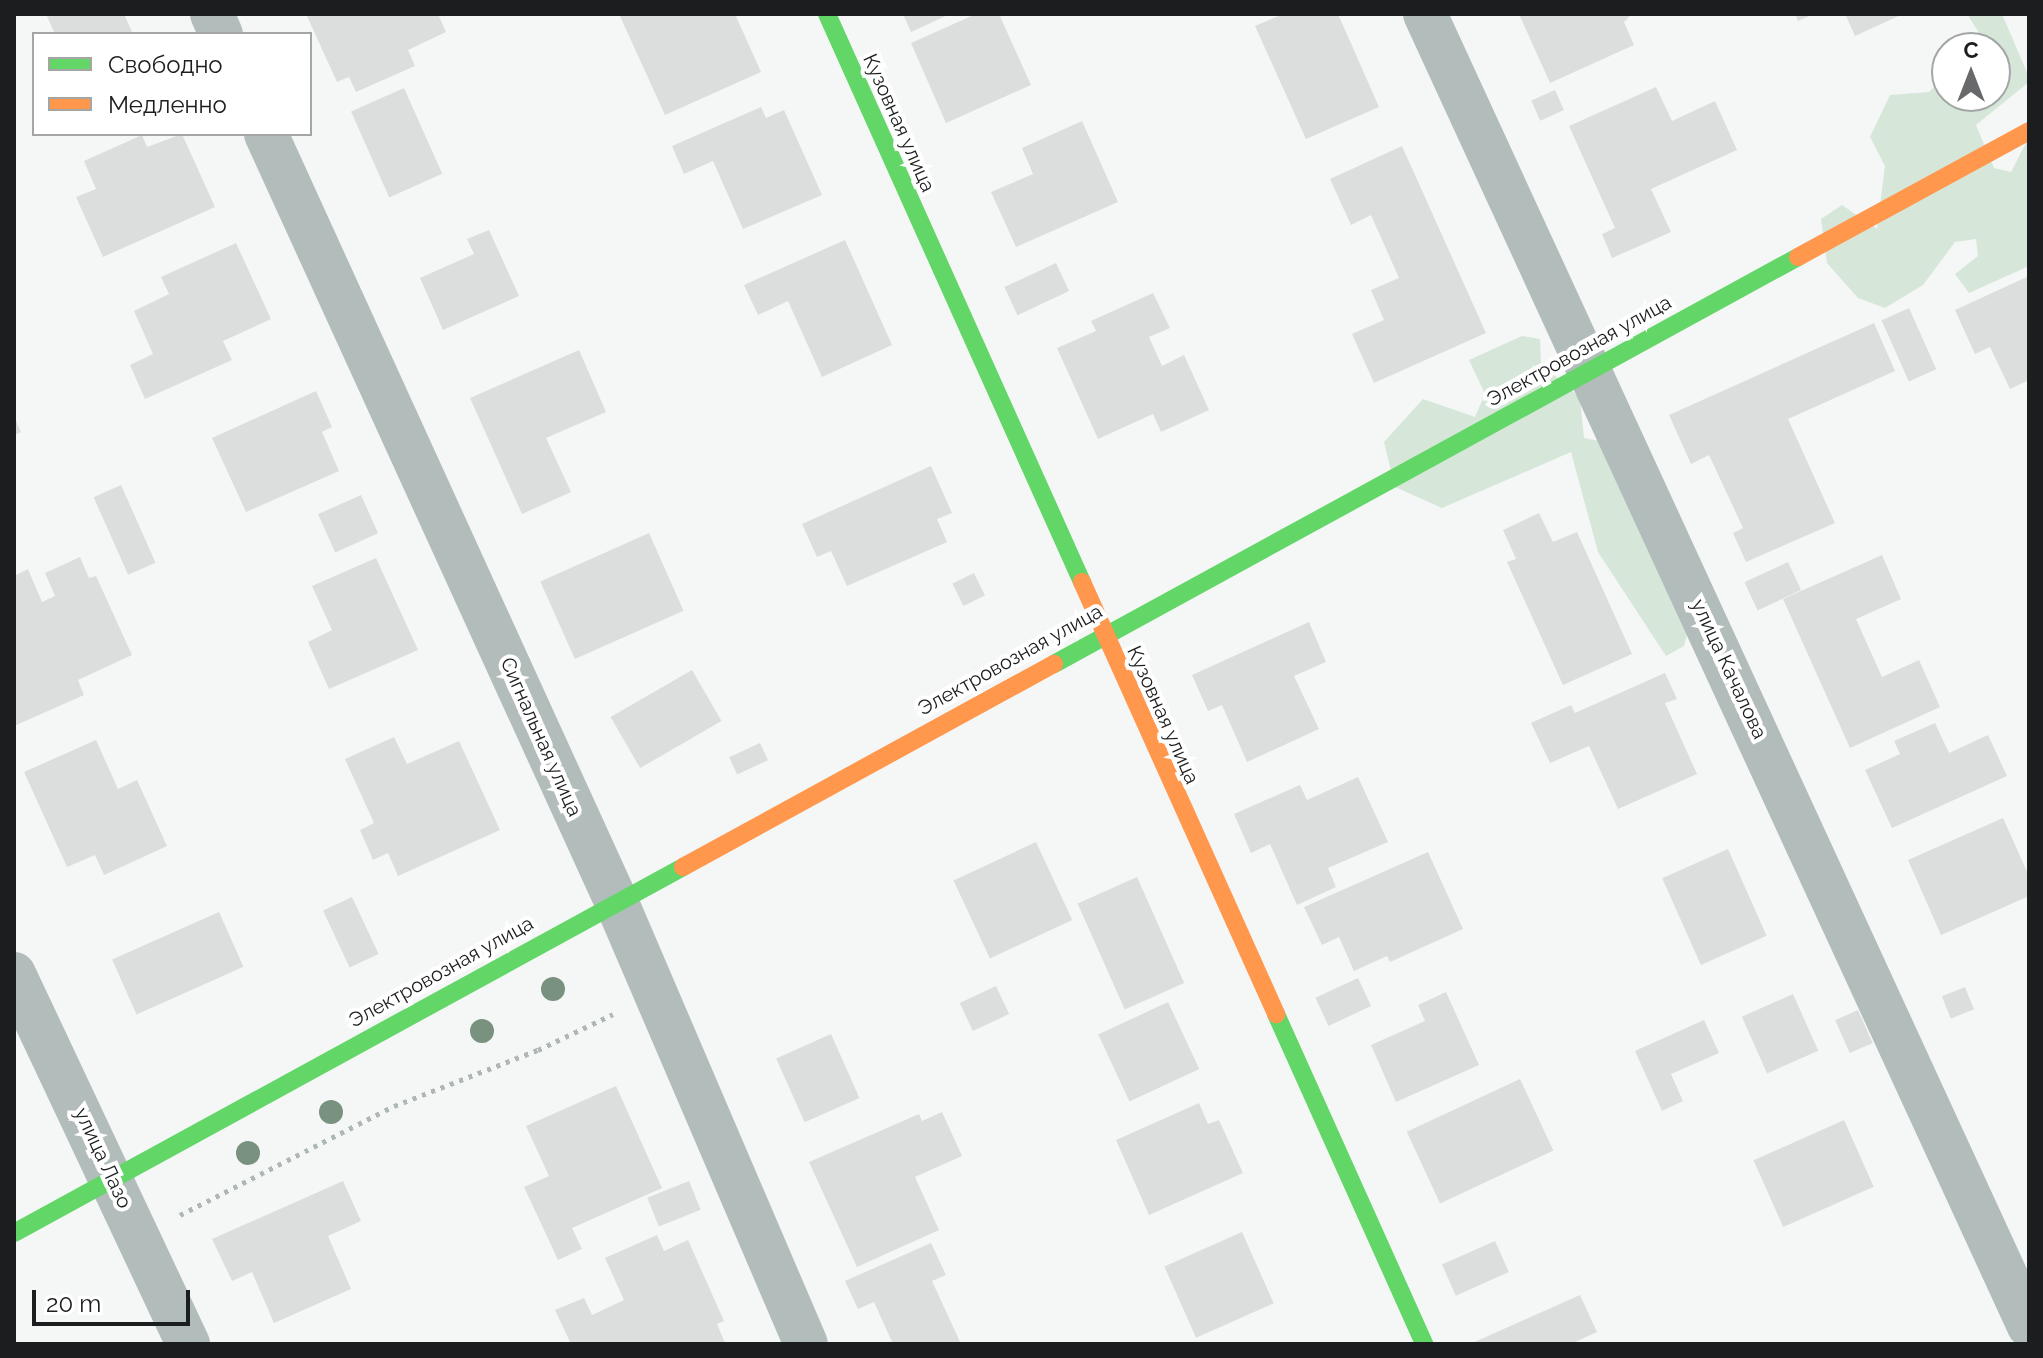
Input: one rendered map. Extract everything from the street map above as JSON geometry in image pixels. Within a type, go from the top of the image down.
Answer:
[{"type":"street","name":"Кузовная улица","points":[[827,14],[1102,635],[1424,1344]]},
{"type":"street","name":"улица Качалова","points":[[1425,14],[2029,1326]]},
{"type":"street","name":"Электровозная улица","points":[[14,1233],[1102,635],[2029,131]]},
{"type":"street","name":"Сигнальная улица","points":[[267,136],[616,901],[806,1344]]},
{"type":"street","name":"улица Лазо","points":[[14,974],[113,1178],[188,1344]]},
{"type":"path","points":[[139,1235],[394,1106],[538,1050],[655,994]]},
{"type":"green space","points":[[1967,14],[2002,14],[2010,32],[1979,32]]},
{"type":"green space","points":[[2011,35],[2029,77],[2029,82],[2011,97]]},
{"type":"green space","points":[[1931,90],[1931,112],[1992,112],[1976,125],[1994,168],[2011,172],[2029,137],[2029,266],[1969,293],[1955,274],[1978,256],[1976,239],[1955,242],[1923,285],[1885,308],[1858,298],[1827,263],[1821,219],[1842,205],[1877,229],[1885,166],[1870,137],[1890,95]]},
{"type":"green space","points":[[1522,336],[1540,339],[1541,363],[1580,398],[1584,438],[1633,447],[1689,627],[1684,646],[1666,656],[1598,552],[1571,452],[1442,508],[1395,487],[1384,442],[1423,399],[1475,417],[1485,394],[1469,360]]},
{"type":"building","points":[[46,14],[124,14],[132,32],[54,32]]},
{"type":"building","points":[[306,14],[438,14],[446,32],[408,50],[415,66],[356,92],[349,77],[337,82]]},
{"type":"building","points":[[619,14],[735,14],[761,72],[665,115]]},
{"type":"building","points":[[903,14],[950,14],[911,32]]},
{"type":"building","points":[[976,14],[999,14],[1031,85],[946,123],[911,43]]},
{"type":"building","points":[[1283,14],[1338,14],[1379,107],[1306,139],[1255,26]]},
{"type":"building","points":[[1519,14],[1632,14],[1624,22],[1634,45],[1550,83]]},
{"type":"building","points":[[1795,14],[1814,14],[1798,21]]},
{"type":"building","points":[[1845,14],[1903,14],[1855,36]]},
{"type":"building","points":[[1656,87],[1672,121],[1715,101],[1737,150],[1651,189],[1671,232],[1612,258],[1602,234],[1615,228],[1569,126]]},
{"type":"building","points":[[404,88],[442,174],[389,197],[351,112]]},
{"type":"building","points":[[1555,90],[1564,110],[1540,121],[1531,101]]},
{"type":"building","points":[[761,107],[766,118],[784,110],[822,195],[743,229],[713,161],[684,174],[672,146]]},
{"type":"building","points":[[1082,121],[1118,202],[1016,247],[991,192],[1033,174],[1022,148]]},
{"type":"building","points":[[140,136],[147,147],[183,136],[215,207],[103,257],[76,197],[96,189],[84,161]]},
{"type":"building","points":[[1402,146],[1486,333],[1374,383],[1352,334],[1384,320],[1371,290],[1399,278],[1371,215],[1351,225],[1330,179]]},
{"type":"building","points":[[489,230],[519,296],[443,330],[420,278],[474,254],[467,239]]},
{"type":"building","points":[[845,240],[892,345],[822,377],[788,301],[758,315],[744,285]]},
{"type":"building","points":[[236,243],[271,319],[223,341],[232,360],[145,399],[130,365],[153,354],[134,311],[169,294],[161,277]]},
{"type":"building","points":[[1056,263],[1069,291],[1017,315],[1004,287]]},
{"type":"building","points":[[2029,276],[2029,380],[2010,389],[1990,347],[1975,354],[1955,310]]},
{"type":"building","points":[[1153,293],[1170,328],[1149,337],[1162,366],[1184,355],[1209,410],[1161,432],[1153,414],[1098,439],[1057,348],[1096,331],[1091,321]]},
{"type":"building","points":[[1909,308],[1936,369],[1909,381],[1882,320]]},
{"type":"building","points":[[1874,323],[1895,371],[1788,419],[1835,523],[1746,562],[1733,533],[1743,528],[1709,455],[1691,464],[1669,415]]},
{"type":"building","points":[[579,350],[606,412],[546,438],[571,492],[522,514],[470,398]]},
{"type":"building","points":[[316,391],[332,427],[322,432],[339,471],[246,512],[212,438]]},
{"type":"building","points":[[14,416],[21,432],[14,435]]},
{"type":"building","points":[[931,466],[952,513],[937,519],[947,542],[847,586],[831,551],[817,557],[802,524]]},
{"type":"building","points":[[121,485],[156,563],[128,575],[94,497]]},
{"type":"building","points":[[361,495],[378,533],[335,552],[318,514]]},
{"type":"building","points":[[1539,513],[1553,542],[1577,532],[1632,654],[1563,685],[1507,562],[1516,559],[1503,530]]},
{"type":"building","points":[[649,533],[684,611],[575,659],[540,581]]},
{"type":"building","points":[[1882,555],[1901,599],[1856,619],[1882,677],[1919,660],[1940,707],[1850,748],[1783,599]]},
{"type":"building","points":[[80,557],[89,578],[96,576],[132,655],[78,680],[84,695],[14,726],[14,576],[28,569],[42,602],[55,596],[45,573]]},
{"type":"building","points":[[376,558],[418,650],[329,689],[308,642],[332,630],[312,586]]},
{"type":"building","points":[[1788,562],[1801,590],[1758,610],[1744,582]]},
{"type":"building","points":[[974,573],[985,595],[963,606],[952,584]]},
{"type":"building","points":[[1309,622],[1326,662],[1294,676],[1319,729],[1247,762],[1222,705],[1208,711],[1192,675]]},
{"type":"building","points":[[692,670],[722,721],[640,768],[611,717]]},
{"type":"building","points":[[1665,673],[1677,699],[1665,703],[1697,774],[1618,809],[1589,746],[1550,763],[1531,723],[1571,705],[1575,713]]},
{"type":"building","points":[[1935,723],[1949,753],[1988,735],[2007,776],[1892,828],[1865,770],[1900,754],[1894,741]]},
{"type":"building","points":[[394,737],[407,764],[459,741],[500,830],[398,876],[388,853],[373,860],[360,830],[374,823],[345,759]]},
{"type":"building","points":[[96,740],[118,789],[137,780],[167,846],[104,875],[95,855],[67,867],[24,772]]},
{"type":"building","points":[[760,743],[768,760],[737,775],[729,757]]},
{"type":"building","points":[[1358,777],[1388,842],[1328,868],[1336,887],[1297,905],[1270,844],[1251,853],[1234,814],[1300,785],[1307,800]]},
{"type":"building","points":[[2003,818],[2029,876],[2029,896],[1941,935],[1908,860]]},
{"type":"building","points":[[1036,842],[1072,920],[990,958],[954,880]]},
{"type":"building","points":[[1728,849],[1767,936],[1701,965],[1662,878]]},
{"type":"building","points":[[1428,852],[1463,929],[1390,962],[1387,956],[1354,971],[1339,937],[1322,945],[1304,907]]},
{"type":"building","points":[[1137,877],[1184,983],[1125,1009],[1078,903]]},
{"type":"building","points":[[352,897],[379,954],[350,968],[323,911]]},
{"type":"building","points":[[219,912],[243,967],[137,1014],[112,960]]},
{"type":"building","points":[[1358,978],[1371,1006],[1329,1026],[1315,998]]},
{"type":"building","points":[[996,986],[1009,1014],[973,1031],[960,1003]]},
{"type":"building","points":[[1965,987],[1974,1009],[1951,1019],[1942,996]]},
{"type":"building","points":[[1446,992],[1479,1065],[1396,1102],[1371,1045],[1425,1021],[1418,1005]]},
{"type":"building","points":[[1793,994],[1818,1051],[1767,1073],[1742,1017]]},
{"type":"building","points":[[1168,1002],[1199,1069],[1129,1102],[1098,1035]]},
{"type":"building","points":[[1858,1010],[1873,1043],[1850,1053],[1835,1020]]},
{"type":"building","points":[[1704,1020],[1719,1053],[1671,1074],[1683,1101],[1662,1111],[1635,1051]]},
{"type":"building","points":[[831,1034],[859,1098],[805,1122],[776,1058]]},
{"type":"building","points":[[1520,1079],[1553,1151],[1440,1203],[1407,1132]]},
{"type":"building","points":[[616,1086],[662,1188],[572,1228],[582,1249],[558,1260],[524,1187],[549,1176],[526,1126]]},
{"type":"building","points":[[1199,1103],[1208,1124],[1219,1120],[1243,1173],[1149,1215],[1116,1140]]},
{"type":"building","points":[[942,1112],[962,1156],[915,1177],[939,1230],[857,1267],[809,1162],[919,1114],[922,1121]]},
{"type":"building","points":[[1844,1120],[1874,1187],[1783,1227],[1754,1160]]},
{"type":"building","points":[[343,1181],[361,1221],[328,1236],[351,1289],[274,1323],[252,1272],[232,1281],[212,1239]]},
{"type":"building","points":[[689,1181],[701,1210],[659,1227],[647,1198]]},
{"type":"building","points":[[1242,1232],[1274,1303],[1196,1338],[1164,1267]]},
{"type":"building","points":[[657,1235],[664,1251],[688,1240],[724,1321],[717,1324],[725,1343],[571,1344],[555,1310],[584,1298],[592,1315],[624,1300],[605,1258]]},
{"type":"building","points":[[1495,1241],[1509,1272],[1456,1296],[1442,1265]]},
{"type":"building","points":[[931,1243],[946,1275],[932,1281],[961,1344],[893,1344],[874,1302],[858,1309],[845,1281]]},
{"type":"building","points":[[1580,1295],[1597,1332],[1571,1344],[1470,1344]]},
{"type":"traffic: fast","points":[[827,14],[1082,582]]},
{"type":"traffic: fast","points":[[1054,664],[1798,257]]},
{"type":"traffic: fast","points":[[14,1233],[683,867]]},
{"type":"traffic: fast","points":[[1276,1014],[1424,1344]]},
{"type":"traffic: slow","points":[[1798,257],[2029,131]]},
{"type":"traffic: slow","points":[[1082,582],[1276,1014]]},
{"type":"traffic: slow","points":[[683,867],[1054,664]]}]
